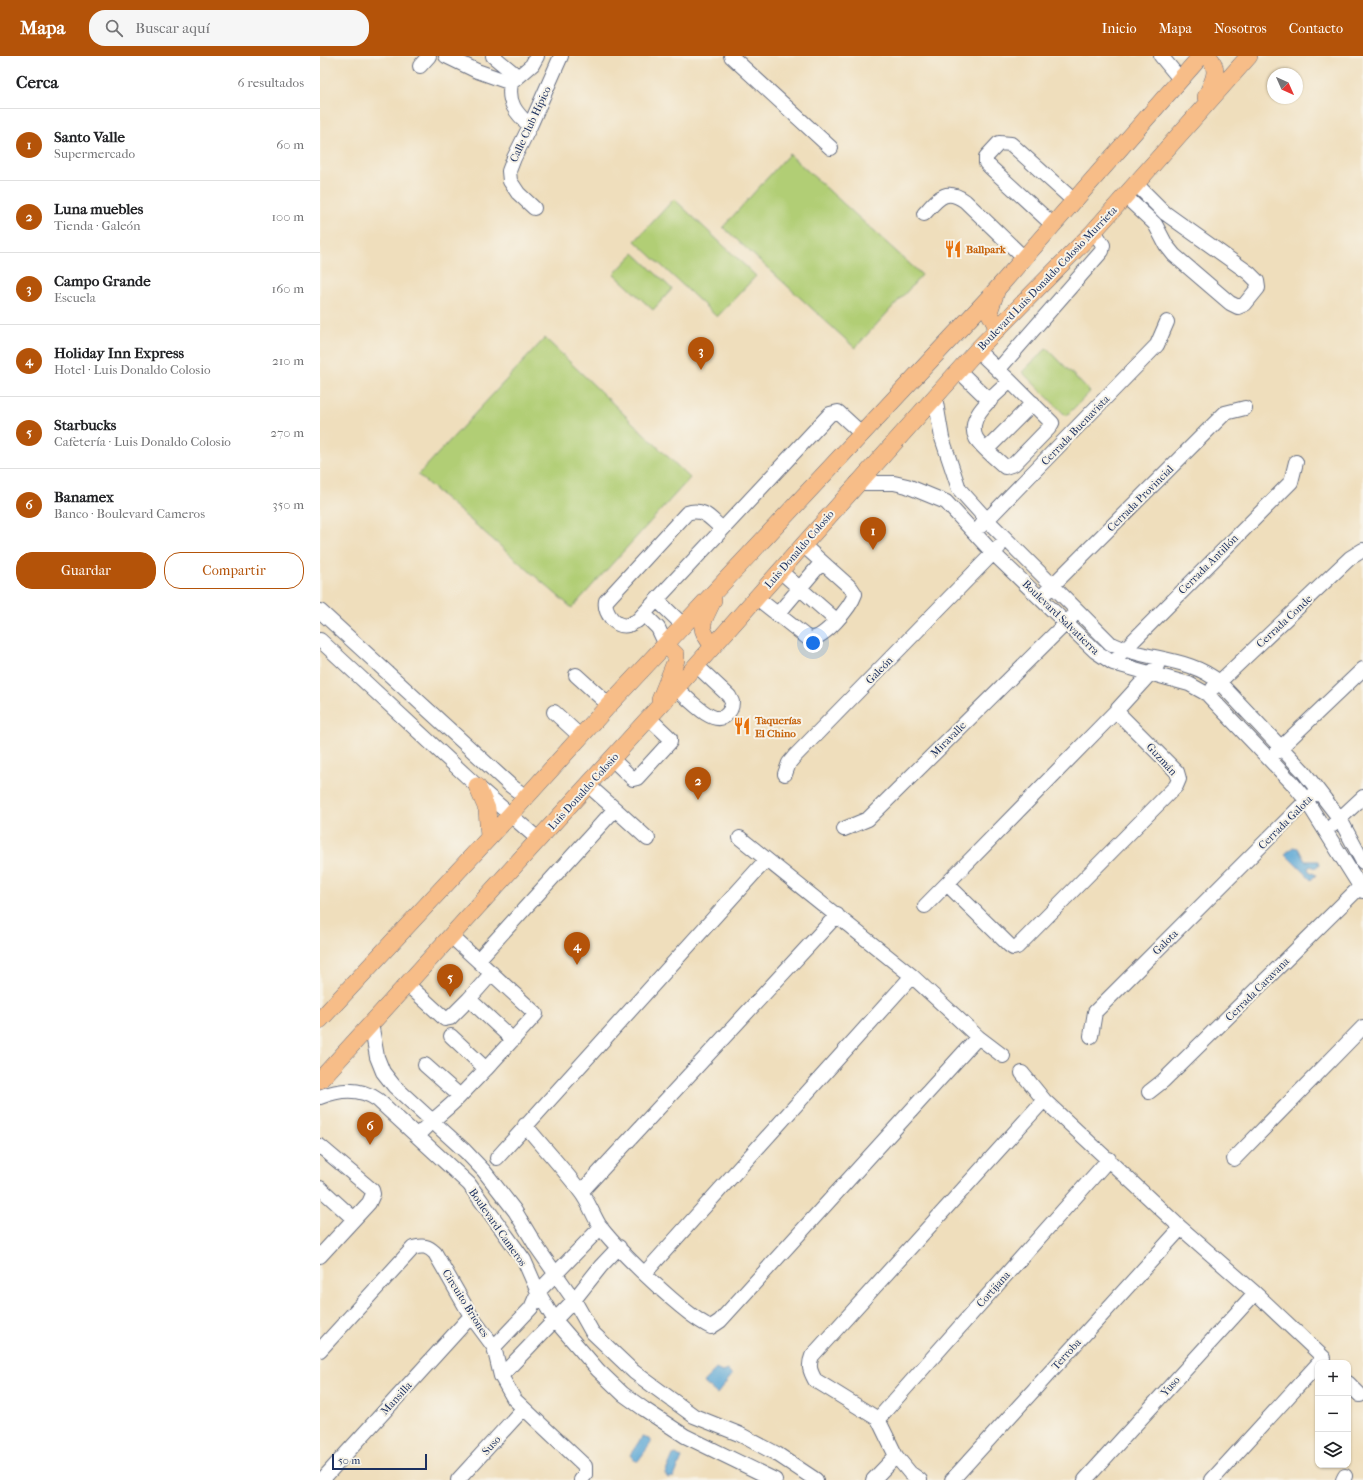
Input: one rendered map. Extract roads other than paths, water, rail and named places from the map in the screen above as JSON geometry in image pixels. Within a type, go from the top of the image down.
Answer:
[{"type":"main road","points":[[320,1020],[666,644],[996,290],[1052,224],[1201,56]]},
{"type":"main road","points":[[1200,111],[1216,76],[1216,67],[1208,56]]},
{"type":"main road","name":"Boulevard Luis Donaldo Colosio Murrieta","points":[[843,499],[978,350],[1094,231],[1249,56]]},
{"type":"main road","points":[[996,290],[989,312],[998,329]]},
{"type":"main road","name":"Luis Donaldo Colosio","points":[[320,1080],[660,706],[843,499]]},
{"type":"main road","points":[[714,646],[703,634],[702,626],[718,589]]},
{"type":"main road","points":[[660,706],[661,696],[676,660],[676,655],[666,644]]},
{"type":"main road","points":[[477,786],[487,809],[489,837]]},
{"type":"street","points":[[446,56],[476,71],[514,80]]},
{"type":"street","points":[[493,56],[514,80]]},
{"type":"street","points":[[530,126],[511,106],[509,94],[514,80],[532,65],[537,56]]},
{"type":"street","name":"Calle Club Hípico","points":[[534,208],[518,193],[510,181],[509,171],[561,56]]},
{"type":"street","points":[[731,56],[831,148]]},
{"type":"street","points":[[1161,56],[1180,79]]},
{"type":"street","points":[[1052,224],[986,163],[986,156],[991,150],[999,143],[1011,144],[1074,200]]},
{"type":"street","points":[[1130,190],[1165,212],[1250,273],[1257,281],[1258,288],[1246,304],[1238,307],[1230,303],[1174,255],[1166,245],[1155,224],[1130,190]]},
{"type":"street","points":[[924,214],[942,197],[949,194],[957,195],[1024,258]]},
{"type":"street","points":[[1155,224],[1165,212]]},
{"type":"street","points":[[998,370],[1102,251],[1103,245],[1094,231]]},
{"type":"street","name":"Cerrada Buenavista","points":[[975,532],[1157,345],[1167,322]]},
{"type":"street","points":[[978,350],[1034,403],[1052,423],[1051,426],[1014,464],[1005,466],[976,439],[974,426],[976,415],[1010,381]]},
{"type":"street","points":[[959,371],[990,401]]},
{"type":"street","name":"Boulevard Salvatierra","points":[[935,397],[942,438],[959,489],[987,520],[1110,643],[1123,649],[1203,670],[1219,682],[1281,747],[1317,789],[1340,819],[1363,862]]},
{"type":"street","points":[[986,449],[1034,403]]},
{"type":"street","name":"Cerrada Provincial","points":[[1040,597],[1225,413],[1245,408]]},
{"type":"street","points":[[722,529],[702,512],[695,510],[687,513],[606,601],[605,607],[607,614],[623,625],[628,625],[637,621],[830,414],[838,412],[862,434]]},
{"type":"street","name":"Cerrada Antillón","points":[[1113,663],[1123,649],[1291,482],[1296,462]]},
{"type":"street","name":"Boulevard Salvatierra","points":[[857,484],[894,483],[907,486],[946,502],[993,553],[1040,597],[1065,624],[1095,651],[1113,663],[1189,684],[1207,694],[1306,800],[1362,888]]},
{"type":"street","points":[[946,502],[959,489]]},
{"type":"street","name":"Galeón","points":[[785,774],[789,763],[794,757],[1006,540]]},
{"type":"street","points":[[757,598],[809,639],[815,639],[822,635],[852,602],[854,594],[851,588],[803,545]]},
{"type":"street","name":"Cerrada Conde","points":[[1207,694],[1350,558],[1363,550]]},
{"type":"street","points":[[777,615],[822,562]]},
{"type":"street","points":[[780,571],[836,620]]},
{"type":"street","points":[[657,600],[684,625]]},
{"type":"street","points":[[320,611],[511,786],[526,797]]},
{"type":"street","name":"Miravalle","points":[[844,829],[868,819],[1046,641],[1078,612]]},
{"type":"street","points":[[644,614],[658,628],[666,644]]},
{"type":"street","points":[[335,654],[350,638]]},
{"type":"street","points":[[320,640],[477,786],[511,814],[538,840]]},
{"type":"street","points":[[925,906],[1116,711],[1152,673],[1162,658]]},
{"type":"street","points":[[676,688],[709,716],[716,719],[721,718],[728,713],[732,702],[729,696],[696,665]]},
{"type":"street","points":[[1268,758],[1363,669]]},
{"type":"street","points":[[576,675],[609,706]]},
{"type":"street","name":"Guzmán","points":[[947,884],[1009,945],[1013,948],[1017,947],[1176,786],[1179,779],[1177,772],[1116,711]]},
{"type":"street","points":[[554,712],[582,736]]},
{"type":"street","points":[[612,759],[633,779],[638,778],[670,742],[670,738],[649,718]]},
{"type":"street","points":[[588,785],[648,839]]},
{"type":"street","name":"Cerrada Galota","points":[[1252,854],[1317,789]]},
{"type":"street","points":[[1325,832],[1363,797]]},
{"type":"street","points":[[478,960],[615,809]]},
{"type":"street","points":[[740,838],[912,976],[978,1037],[1003,1056]]},
{"type":"street","name":"Galota","points":[[1091,1036],[1095,1012],[1252,854]]},
{"type":"street","points":[[497,1158],[525,1125],[766,860]]},
{"type":"street","name":"Cerrada Caravana","points":[[1149,1092],[1163,1081],[1362,888]]},
{"type":"street","points":[[581,1192],[837,915]]},
{"type":"street","points":[[418,1135],[432,1120],[447,1110],[536,1016],[536,1013],[451,936]]},
{"type":"street","points":[[407,984],[445,1019],[450,1018],[492,973]]},
{"type":"street","points":[[645,1273],[912,976]]},
{"type":"street","points":[[469,999],[513,1040]]},
{"type":"street","name":"Boulevard Cameros","points":[[371,1023],[377,1057],[383,1072],[394,1086],[465,1151],[484,1171],[515,1211],[574,1300],[592,1332],[634,1372],[694,1416],[739,1434],[777,1454],[816,1480]]},
{"type":"street","points":[[1234,1159],[1363,1027]]},
{"type":"street","points":[[451,1036],[486,1069]]},
{"type":"street","points":[[525,1125],[581,1192],[601,1227],[619,1247],[645,1273],[702,1323],[711,1327],[720,1321],[978,1037]]},
{"type":"street","points":[[426,1064],[460,1096]]},
{"type":"street","points":[[1022,1073],[1044,1100],[1109,1159],[1180,1228],[1255,1293],[1320,1360]]},
{"type":"street","name":"Boulevard Cameros","points":[[320,1097],[336,1090],[349,1090],[371,1094],[418,1135],[469,1184],[524,1260],[538,1292],[554,1319],[598,1370],[623,1394],[644,1410],[685,1436],[775,1480]]},
{"type":"street","points":[[911,1478],[896,1456],[878,1419],[815,1380],[810,1371],[809,1363],[812,1356],[1044,1100]]},
{"type":"street","points":[[320,1146],[372,1190],[372,1199],[320,1256]]},
{"type":"street","name":"Cortijana","points":[[878,1419],[1109,1159]]},
{"type":"street","points":[[469,1184],[484,1171]]},
{"type":"street","points":[[320,1188],[354,1219]]},
{"type":"street","points":[[494,1347],[531,1308],[538,1292],[601,1227]]},
{"type":"street","name":"Terroba","points":[[952,1480],[1180,1228]]},
{"type":"street","name":"Circuito Briones","points":[[320,1350],[413,1248],[421,1246],[430,1247],[435,1253],[471,1316],[494,1347],[501,1376],[514,1399],[585,1466],[585,1475],[581,1480]]},
{"type":"street","points":[[501,1376],[554,1319],[574,1300],[601,1266],[619,1247]]},
{"type":"street","name":"Yuso","points":[[1085,1480],[1255,1293]]},
{"type":"street","name":"Mansilla","points":[[322,1480],[471,1316]]},
{"type":"street","points":[[1212,1480],[1315,1370]]},
{"type":"street","points":[[1351,1386],[1360,1395]]},
{"type":"street","name":"Suso","points":[[458,1480],[523,1409]]},
{"type":"street","points":[[685,1436],[694,1416]]},
{"type":"street","points":[[873,1480],[896,1456]]},
{"type":"water","points":[[1293,847],[1298,848],[1305,861],[1318,861],[1319,866],[1316,868],[1311,866],[1308,868],[1309,871],[1316,875],[1311,880],[1285,854]]},
{"type":"water","points":[[716,1369],[722,1372],[727,1370],[732,1375],[717,1394],[703,1382]]},
{"type":"water","points":[[642,1437],[649,1439],[651,1443],[638,1461],[635,1461],[630,1455]]},
{"type":"water","points":[[676,1454],[682,1458],[674,1477],[668,1478],[665,1474],[673,1455]]},
{"type":"place","name":"Ballpark","points":[[953,249]]},
{"type":"place","name":"Campo Grande","points":[[701,370]]},
{"type":"place","name":"Santo Valle","points":[[873,550]]},
{"type":"place","name":"Taquerías El Chino","points":[[742,726]]},
{"type":"place","name":"Luna muebles","points":[[698,800]]},
{"type":"place","name":"Holiday Inn Express","points":[[577,965]]},
{"type":"place","name":"Starbucks","points":[[450,997]]},
{"type":"place","name":"Banamex","points":[[370,1145]]}]
